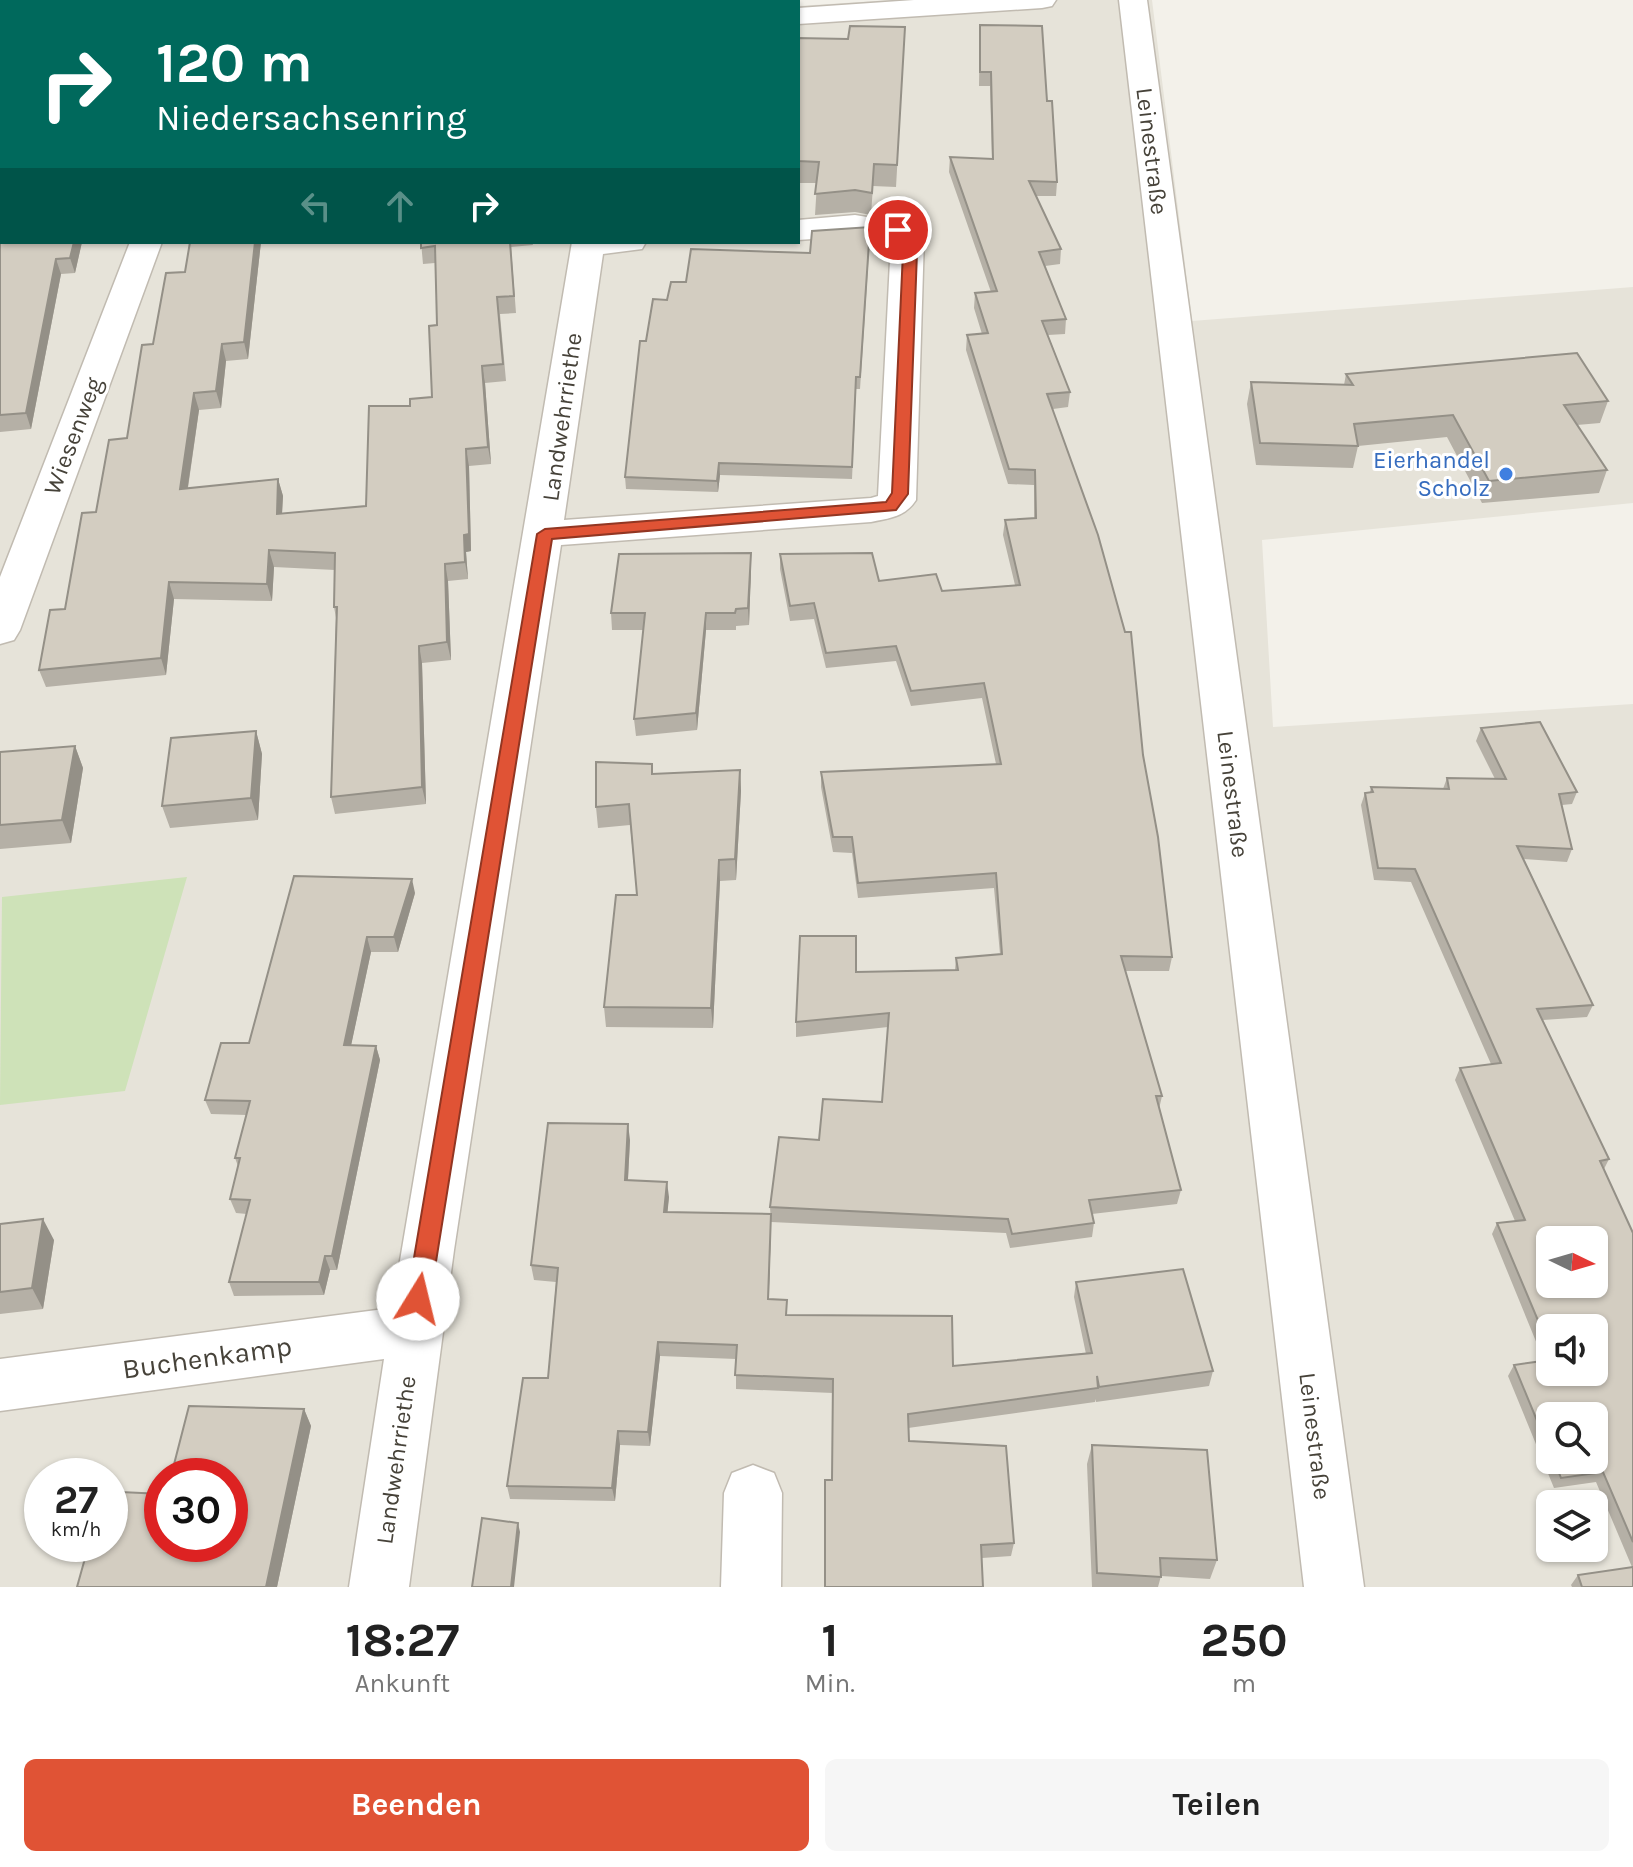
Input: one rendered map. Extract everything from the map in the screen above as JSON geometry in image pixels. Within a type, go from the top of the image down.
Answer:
[{"type":"street","points":[[800,16],[1042,0]]},
{"type":"street","name":"Leinestraße","points":[[1133,0],[1334,1587]]},
{"type":"street","points":[[545,534],[871,510],[890,506],[897,500],[908,237],[883,226],[800,230]]},
{"type":"street","name":"Wiesenweg","points":[[4,609],[145,244]]},
{"type":"street","name":"Landwehrriethe","points":[[379,1587],[413,1330],[545,534],[602,244]]},
{"type":"street","name":"Buchenkamp","points":[[0,1385],[413,1330]]},
{"type":"street","points":[[751,1587],[753,1493]]},
{"type":"shaded area","points":[[891,0],[1152,0],[1192,321],[1633,287],[1633,503],[1262,540],[1273,727],[1633,704],[1633,1587],[0,1587],[0,244],[800,244],[800,6]]},
{"type":"green space","points":[[187,877],[125,1091],[0,1105],[2,897]]},
{"type":"building","points":[[980,25],[1042,26],[1047,101],[1052,101],[1057,182],[1029,181],[1061,249],[1039,252],[1066,319],[1042,321],[1070,392],[1047,394],[1098,535],[1125,632],[1131,632],[1143,755],[1158,837],[1172,957],[1121,956],[1162,1096],[1156,1096],[1181,1190],[1089,1200],[1094,1223],[1012,1234],[1008,1219],[770,1207],[779,1137],[819,1140],[823,1099],[882,1102],[889,1013],[796,1022],[800,936],[856,936],[856,972],[958,970],[956,958],[1002,954],[996,873],[858,883],[852,837],[833,837],[821,772],[1001,764],[984,683],[911,691],[896,646],[826,653],[814,603],[790,606],[780,554],[872,553],[879,581],[936,574],[942,591],[1020,585],[1005,520],[1036,518],[1035,470],[1009,469],[967,335],[988,333],[975,293],[997,291],[950,157],[993,159],[991,72],[980,72]]},
{"type":"building","points":[[850,26],[905,27],[897,165],[874,164],[872,193],[855,190],[815,194],[819,162],[800,161],[800,38],[848,39]]},
{"type":"building","points":[[870,227],[860,377],[856,377],[852,467],[719,463],[717,481],[625,477],[640,341],[646,341],[653,299],[667,300],[671,282],[686,282],[691,249],[810,253],[812,231]]},
{"type":"building","points":[[0,244],[74,244],[70,258],[56,259],[26,413],[0,415]]},
{"type":"building","points":[[190,244],[255,244],[244,342],[222,344],[216,391],[194,393],[180,489],[278,479],[277,514],[366,506],[369,406],[410,406],[410,399],[432,397],[429,326],[437,325],[435,246],[421,248],[421,244],[510,244],[514,296],[497,297],[503,364],[482,366],[488,447],[466,449],[469,534],[464,535],[465,562],[445,564],[447,642],[419,646],[422,787],[331,797],[337,607],[334,607],[335,553],[269,550],[267,584],[169,582],[161,658],[39,670],[50,610],[65,609],[82,513],[96,512],[109,440],[127,438],[142,345],[153,344],[166,273],[185,272]]},
{"type":"building","points":[[1577,353],[1608,401],[1564,405],[1607,470],[1489,481],[1453,415],[1354,424],[1358,446],[1260,443],[1251,382],[1353,385],[1346,374]]},
{"type":"building","points":[[751,553],[748,608],[736,609],[735,613],[706,613],[696,713],[634,719],[645,613],[611,613],[619,554]]},
{"type":"building","points":[[1540,722],[1577,792],[1559,794],[1572,849],[1517,846],[1593,1005],[1537,1009],[1609,1159],[1600,1161],[1633,1233],[1633,1542],[1604,1474],[1608,1474],[1608,1402],[1536,1402],[1536,1418],[1514,1365],[1536,1362],[1536,1386],[1608,1386],[1608,1314],[1536,1316],[1497,1223],[1525,1220],[1460,1068],[1501,1063],[1415,869],[1378,868],[1365,793],[1373,792],[1371,787],[1449,789],[1447,778],[1506,779],[1481,728]]},
{"type":"building","points":[[256,731],[251,798],[162,806],[171,738]]},
{"type":"building","points":[[75,746],[62,820],[0,825],[0,752]]},
{"type":"building","points":[[596,762],[652,764],[652,774],[740,770],[735,859],[719,860],[711,1008],[604,1007],[616,895],[637,895],[629,804],[596,807]]},
{"type":"building","points":[[294,876],[412,879],[394,937],[367,937],[344,1045],[376,1046],[332,1256],[325,1256],[319,1282],[229,1282],[250,1200],[230,1199],[240,1158],[235,1158],[250,1101],[205,1100],[221,1043],[249,1043]]},
{"type":"building","points":[[548,1123],[628,1124],[625,1180],[667,1182],[664,1212],[771,1214],[768,1299],[787,1300],[786,1315],[952,1316],[953,1366],[1092,1353],[1076,1282],[1183,1269],[1213,1371],[1099,1387],[1097,1376],[1098,1388],[908,1414],[909,1441],[1006,1446],[1014,1543],[981,1545],[983,1587],[825,1587],[825,1480],[832,1480],[833,1379],[735,1375],[737,1345],[658,1342],[648,1432],[618,1431],[612,1488],[507,1486],[523,1378],[548,1378],[558,1268],[531,1265]]},
{"type":"building","points":[[43,1219],[32,1288],[0,1292],[0,1224]]},
{"type":"building","points":[[189,1406],[304,1409],[266,1587],[77,1587],[84,1562],[128,1562],[128,1492],[144,1493],[144,1562],[248,1562],[248,1458],[176,1458]]},
{"type":"building","points":[[1092,1445],[1207,1450],[1217,1560],[1160,1558],[1161,1577],[1097,1573]]},
{"type":"building","points":[[1559,1474],[1589,1474],[1561,1478]]},
{"type":"building","points":[[482,1518],[518,1523],[511,1587],[472,1587]]},
{"type":"building","points":[[1633,1567],[1633,1587],[1582,1587],[1578,1575]]},
{"type":"place","name":"Eierhandel Scholz","points":[[1506,474]]},
{"type":"route","points":[[418,1299],[545,534],[882,509],[897,500],[900,494],[910,252],[908,237],[898,230]]}]
